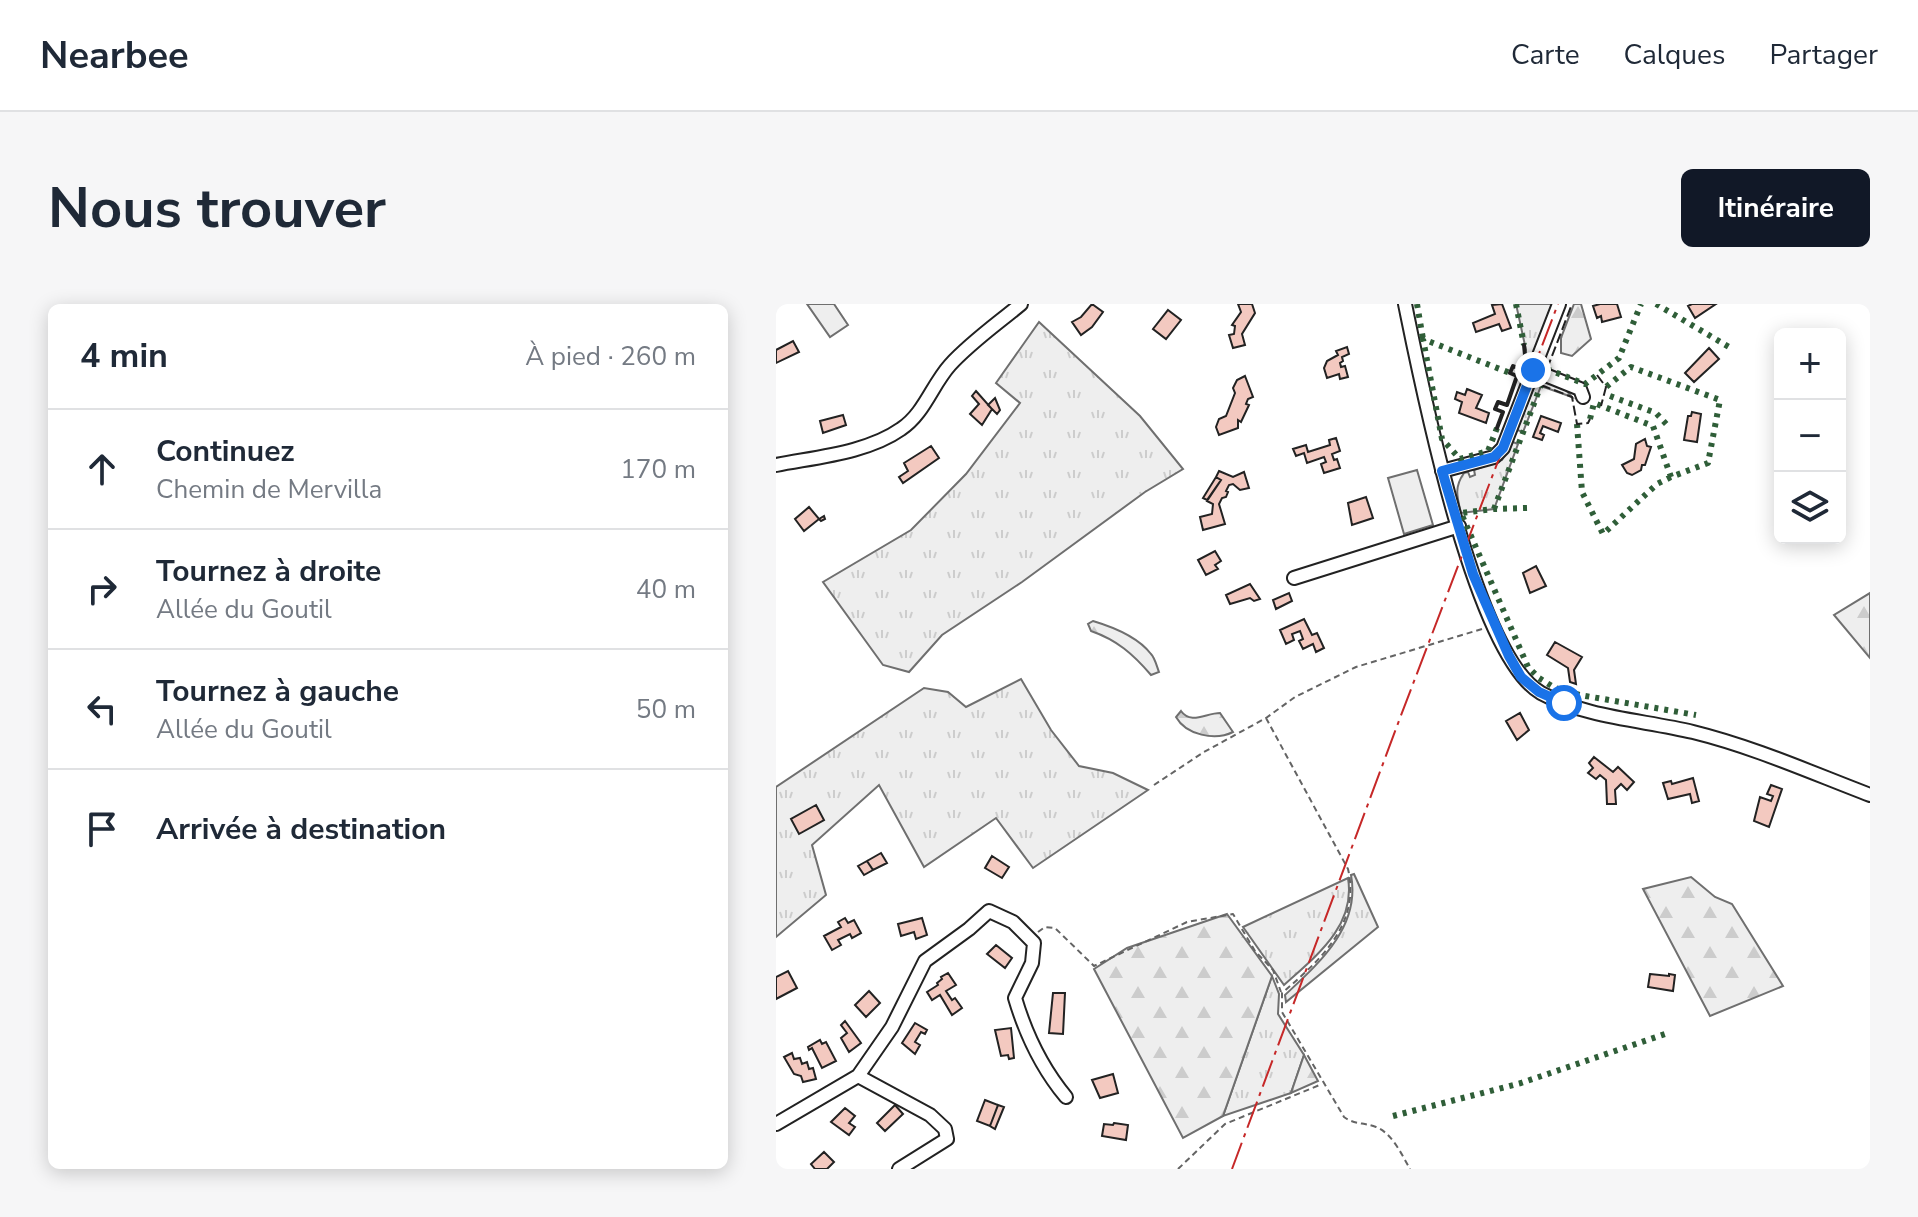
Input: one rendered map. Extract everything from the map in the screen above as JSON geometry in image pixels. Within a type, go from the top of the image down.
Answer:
[{"type":"street","points":[[776,465],[864,445],[900,430],[912,420],[948,367],[1021,304]]},
{"type":"street","points":[[1405,304],[1431,433],[1473,574],[1494,625],[1521,677],[1552,697],[1592,711],[1693,732],[1746,748],[1870,795]]},
{"type":"street","points":[[1442,471],[1494,457],[1503,448],[1559,304]]},
{"type":"street","points":[[1533,370],[1580,389],[1583,397]]},
{"type":"street","points":[[1294,578],[1459,526]]},
{"type":"street","points":[[776,1124],[858,1076],[892,1027],[925,961],[989,911],[1013,922],[1034,943],[1032,963],[1015,998],[1025,1033],[1052,1080],[1066,1097]]},
{"type":"street","points":[[858,1076],[930,1115],[945,1129],[947,1139],[899,1169]]},
{"type":"path","points":[[1154,785],[1204,752],[1266,718],[1295,697],[1356,667],[1494,625]]},
{"type":"path","points":[[1266,718],[1348,869],[1351,883],[1345,915],[1323,957],[1282,993]]},
{"type":"path","points":[[1034,943],[1039,929],[1055,928],[1094,966],[1187,922],[1233,914],[1255,951],[1273,970],[1282,993],[1282,1012],[1344,1117],[1354,1124],[1380,1128],[1394,1143],[1410,1169]]},
{"type":"path","points":[[1178,1169],[1225,1124],[1323,1083]]},
{"type":"green space","points":[[807,304],[834,304],[848,325],[830,337]]},
{"type":"green space","points":[[1516,304],[1553,304],[1529,369],[1521,366],[1526,350]]},
{"type":"green space","points":[[1574,304],[1581,304],[1591,339],[1572,356],[1561,353],[1561,338]]},
{"type":"green space","points":[[1039,322],[1140,416],[1183,469],[1145,492],[1022,582],[942,635],[909,672],[883,665],[823,582],[911,530],[966,474],[1020,403],[996,383]]},
{"type":"green space","points":[[1544,378],[1561,384],[1572,397],[1541,386],[1523,432],[1517,430],[1536,382]]},
{"type":"green space","points":[[1513,442],[1518,444],[1494,509],[1461,513],[1457,492],[1464,473],[1468,472],[1470,477],[1475,475],[1474,470],[1502,460]]},
{"type":"green space","points":[[1417,470],[1433,525],[1404,534],[1388,478]]},
{"type":"green space","points":[[1870,593],[1870,658],[1834,615]]},
{"type":"green space","points":[[1093,621],[1117,630],[1146,648],[1159,672],[1151,675],[1124,648],[1091,631],[1088,624]]},
{"type":"green space","points":[[1021,679],[1051,730],[1079,766],[1113,773],[1148,790],[1033,868],[996,818],[924,867],[879,785],[812,845],[826,895],[776,937],[776,787],[924,688],[948,692],[966,707]]},
{"type":"green space","points":[[1181,711],[1194,718],[1220,713],[1233,732],[1210,736],[1194,732],[1176,717]]},
{"type":"green space","points":[[1354,874],[1378,927],[1286,1002],[1285,995],[1323,957],[1343,928],[1350,911],[1351,875]]},
{"type":"green space","points":[[1691,877],[1715,897],[1732,904],[1783,986],[1710,1016],[1643,889]]},
{"type":"green space","points":[[1348,878],[1349,895],[1340,925],[1320,951],[1284,985],[1243,927]]},
{"type":"green space","points":[[1227,914],[1272,976],[1223,1116],[1183,1138],[1094,969],[1127,948]]},
{"type":"green space","points":[[1272,976],[1279,994],[1278,1014],[1304,1055],[1291,1093],[1223,1116]]},
{"type":"green space","points":[[1304,1055],[1318,1081],[1291,1093]]},
{"type":"building","points":[[1092,304],[1103,312],[1092,327],[1081,335],[1072,322]]},
{"type":"building","points":[[1238,304],[1252,304],[1255,313],[1242,334],[1245,345],[1233,348],[1229,335],[1234,334],[1235,326],[1232,325],[1241,312]]},
{"type":"building","points":[[1502,304],[1511,328],[1502,331],[1499,324],[1476,332],[1473,323],[1495,314],[1492,305]]},
{"type":"building","points":[[1617,304],[1621,317],[1602,322],[1593,306]]},
{"type":"building","points":[[1716,304],[1695,318],[1688,306]]},
{"type":"building","points":[[1168,310],[1181,320],[1166,339],[1153,329]]},
{"type":"building","points":[[793,341],[799,352],[776,363],[776,350]]},
{"type":"building","points":[[1347,347],[1349,354],[1342,357],[1340,363],[1341,367],[1345,366],[1348,377],[1340,379],[1339,374],[1327,378],[1324,368],[1327,361],[1338,355],[1336,351]]},
{"type":"building","points":[[1709,348],[1719,359],[1694,382],[1685,373]]},
{"type":"building","points":[[1245,376],[1253,397],[1248,399],[1246,404],[1249,405],[1241,422],[1238,420],[1238,428],[1219,435],[1216,427],[1219,419],[1226,416],[1237,380]]},
{"type":"building","points":[[1467,389],[1482,395],[1476,408],[1489,413],[1486,423],[1459,413],[1462,402],[1455,399],[1457,392],[1465,395]]},
{"type":"building","points":[[976,391],[992,409],[982,425],[970,414],[979,404],[972,396]]},
{"type":"building","points":[[995,398],[1000,410],[997,414],[988,405]]},
{"type":"building","points":[[1692,412],[1701,414],[1697,442],[1684,440],[1688,416]]},
{"type":"building","points":[[843,415],[846,425],[823,433],[820,421]]},
{"type":"building","points":[[1541,416],[1561,423],[1558,432],[1543,426],[1540,433],[1544,435],[1542,440],[1533,437]]},
{"type":"building","points":[[1336,438],[1340,451],[1332,454],[1340,468],[1324,473],[1321,464],[1326,462],[1324,457],[1307,463],[1304,453],[1296,456],[1293,449],[1306,445],[1308,452],[1330,445],[1329,440]]},
{"type":"building","points":[[1645,439],[1647,446],[1651,447],[1645,465],[1632,475],[1627,473],[1622,465],[1634,459],[1636,444]]},
{"type":"building","points":[[931,446],[939,458],[903,483],[899,477],[908,471],[904,463]]},
{"type":"building","points":[[1219,471],[1233,477],[1244,472],[1249,488],[1240,490],[1233,484],[1229,485],[1226,497],[1219,504],[1225,524],[1203,530],[1200,517],[1212,514],[1213,504],[1207,501],[1221,480],[1216,477]]},
{"type":"building","points":[[1216,477],[1221,480],[1207,500],[1203,498]]},
{"type":"building","points":[[1366,497],[1373,518],[1352,525],[1348,503]]},
{"type":"building","points":[[809,507],[819,519],[804,531],[795,519]]},
{"type":"building","points":[[1215,551],[1221,561],[1215,565],[1218,569],[1206,575],[1198,560]]},
{"type":"building","points":[[1536,566],[1546,586],[1530,593],[1523,573]]},
{"type":"building","points":[[1250,584],[1260,599],[1254,601],[1250,598],[1230,604],[1226,595]]},
{"type":"building","points":[[1289,593],[1292,601],[1276,609],[1273,600]]},
{"type":"building","points":[[1304,619],[1312,635],[1317,633],[1324,648],[1316,652],[1313,644],[1303,649],[1299,641],[1303,639],[1300,631],[1292,634],[1294,640],[1286,644],[1280,630]]},
{"type":"building","points":[[1555,642],[1582,657],[1574,670],[1576,684],[1570,682],[1568,668],[1547,655]]},
{"type":"building","points":[[1520,713],[1529,730],[1517,740],[1506,721]]},
{"type":"building","points":[[1594,757],[1613,772],[1618,767],[1634,782],[1627,790],[1621,784],[1615,790],[1616,804],[1607,804],[1606,780],[1600,775],[1596,779],[1588,773],[1593,768],[1589,763]]},
{"type":"building","points":[[1693,778],[1699,801],[1692,803],[1690,794],[1668,799],[1663,783],[1671,781],[1672,784]]},
{"type":"building","points":[[1771,785],[1782,789],[1769,827],[1754,821],[1760,797],[1771,801],[1773,796],[1767,794]]},
{"type":"building","points":[[816,805],[824,820],[799,834],[791,819]]},
{"type":"building","points":[[881,853],[887,863],[873,870],[867,861]]},
{"type":"building","points":[[992,856],[1009,867],[1002,878],[985,868]]},
{"type":"building","points":[[867,861],[873,870],[864,875],[858,866]]},
{"type":"building","points":[[845,918],[848,923],[854,920],[861,933],[838,940],[841,945],[832,950],[824,936],[841,927],[838,922]]},
{"type":"building","points":[[922,918],[927,935],[916,939],[914,932],[901,936],[898,924]]},
{"type":"building","points":[[996,945],[1012,958],[1005,968],[987,954]]},
{"type":"building","points":[[788,971],[797,988],[776,999],[776,977]]},
{"type":"building","points":[[948,973],[956,985],[946,991],[962,1008],[952,1015],[940,995],[932,1000],[927,992]]},
{"type":"building","points":[[1650,974],[1675,975],[1673,991],[1648,987]]},
{"type":"building","points":[[869,991],[880,1003],[866,1017],[855,1005]]},
{"type":"building","points":[[1053,993],[1065,993],[1063,1034],[1049,1033]]},
{"type":"building","points":[[845,1021],[861,1043],[849,1052],[841,1038],[847,1033],[841,1025]]},
{"type":"building","points":[[915,1023],[927,1030],[925,1034],[921,1032],[915,1042],[920,1045],[915,1054],[902,1043]]},
{"type":"building","points":[[1011,1028],[1014,1058],[1009,1059],[1008,1055],[1001,1056],[995,1030]]},
{"type":"building","points":[[820,1040],[822,1044],[826,1042],[836,1061],[822,1068],[812,1048],[809,1050],[808,1047]]},
{"type":"building","points":[[792,1053],[794,1059],[800,1058],[802,1064],[807,1062],[809,1069],[813,1068],[816,1079],[803,1082],[801,1076],[794,1074],[784,1057]]},
{"type":"building","points":[[1113,1074],[1118,1093],[1100,1098],[1092,1080]]},
{"type":"building","points":[[985,1100],[998,1105],[990,1126],[977,1121]]},
{"type":"building","points":[[895,1105],[903,1114],[885,1131],[877,1123]]},
{"type":"building","points":[[998,1105],[1004,1107],[995,1129],[990,1126]]},
{"type":"building","points":[[845,1108],[855,1116],[849,1123],[855,1127],[849,1135],[831,1122]]},
{"type":"building","points":[[1104,1124],[1128,1125],[1126,1140],[1102,1136]]},
{"type":"building","points":[[824,1152],[834,1162],[827,1169],[815,1169],[811,1164]]},
{"type":"hedge","points":[[1417,304],[1423,339]]},
{"type":"hedge","points":[[1516,304],[1524,345]]},
{"type":"hedge","points":[[1547,369],[1585,384],[1619,358],[1641,304]]},
{"type":"hedge","points":[[1656,304],[1729,347]]},
{"type":"hedge","points":[[1497,428],[1488,451],[1460,459],[1442,439],[1423,339],[1510,373]]},
{"type":"hedge","points":[[1590,419],[1594,403],[1653,426],[1671,477],[1708,463],[1720,400],[1631,367],[1606,387]]},
{"type":"hedge","points":[[1494,509],[1541,385]]},
{"type":"hedge","points":[[1610,396],[1656,413],[1669,427]]},
{"type":"hedge","points":[[1577,424],[1582,492],[1603,534],[1657,484],[1671,477]]},
{"type":"hedge","points":[[1527,508],[1461,513],[1528,667],[1555,688],[1696,715]]},
{"type":"hedge","points":[[1393,1116],[1521,1083],[1665,1034]]},
{"type":"fence","points":[[1547,369],[1572,304]]},
{"type":"fence","points":[[1597,375],[1606,387],[1601,406]]},
{"type":"fence","points":[[1541,385],[1572,397],[1577,424],[1588,423],[1590,419]]},
{"type":"wall","points":[[1497,428],[1503,412],[1495,409],[1498,402],[1507,405],[1517,376],[1510,373],[1513,366],[1520,369],[1525,355],[1524,345]]},
{"type":"power","points":[[1232,1169],[1558,304]]},
{"type":"route","points":[[1533,370],[1503,448],[1494,457],[1442,471],[1473,574],[1509,656],[1521,677],[1539,692],[1564,703]]}]
